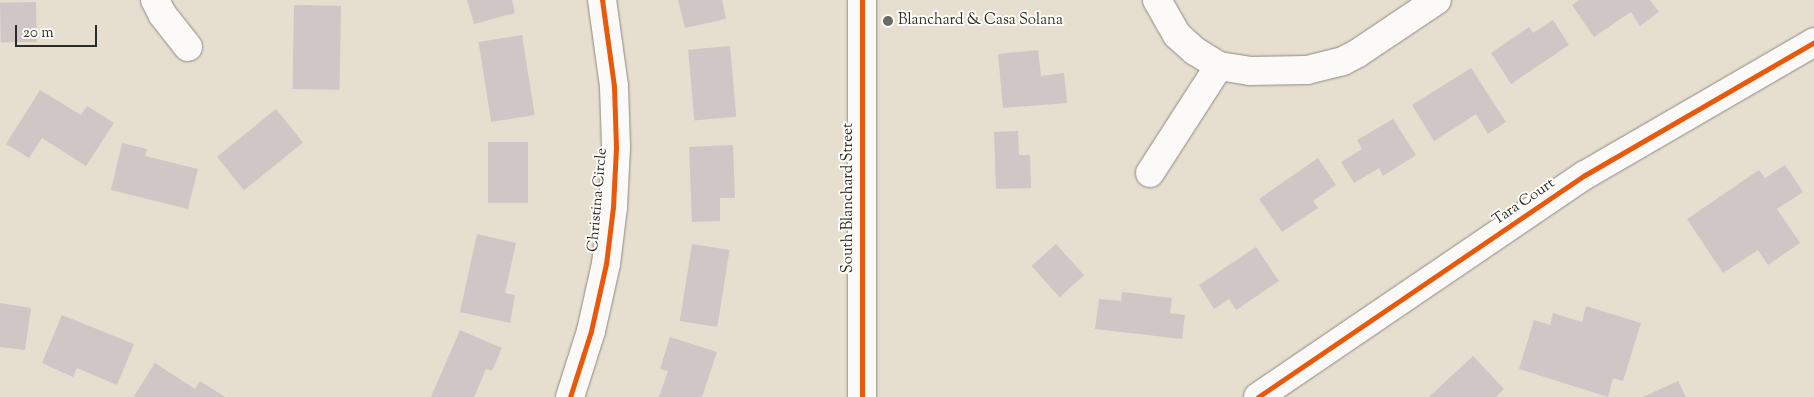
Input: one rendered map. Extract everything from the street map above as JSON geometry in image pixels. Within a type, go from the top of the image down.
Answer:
[{"type":"street","points":[[155,0],[162,14],[188,47]]},
{"type":"street","name":"Christina Circle","points":[[570,397],[591,330],[606,264],[613,207],[616,147],[614,86],[602,0]]},
{"type":"street","name":"South Blanchard Street","points":[[862,0],[862,397]]},
{"type":"street","points":[[1157,0],[1177,35],[1219,66],[1250,71],[1307,70],[1327,66],[1358,54],[1437,0]]},
{"type":"street","name":"Tara Court","points":[[1258,397],[1586,175],[1814,42]]},
{"type":"street","points":[[1150,173],[1219,66]]},
{"type":"building","points":[[467,0],[512,0],[515,13],[474,24]]},
{"type":"building","points":[[678,0],[722,0],[726,19],[685,28]]},
{"type":"building","points":[[1579,0],[1650,0],[1659,12],[1640,26],[1631,12],[1594,37],[1572,5]]},
{"type":"building","points":[[36,2],[37,42],[1,43],[0,3]]},
{"type":"building","points":[[294,5],[341,6],[340,90],[293,89]]},
{"type":"building","points":[[1553,20],[1569,45],[1511,84],[1491,53],[1529,27],[1533,33]]},
{"type":"building","points":[[522,35],[535,115],[491,122],[479,42]]},
{"type":"building","points":[[730,46],[736,117],[694,120],[688,50]]},
{"type":"building","points":[[1038,50],[1041,76],[1064,73],[1067,103],[1003,108],[998,54]]},
{"type":"building","points":[[1471,68],[1506,122],[1488,134],[1476,114],[1434,141],[1412,105]]},
{"type":"building","points":[[40,90],[81,115],[87,106],[114,123],[86,166],[42,138],[29,158],[6,144]]},
{"type":"building","points":[[276,109],[303,142],[244,190],[217,157]]},
{"type":"building","points":[[1393,119],[1416,155],[1383,176],[1379,168],[1354,183],[1341,162],[1362,149],[1357,140]]},
{"type":"building","points":[[1018,131],[1019,155],[1030,155],[1031,188],[996,189],[994,132]]},
{"type":"building","points":[[488,142],[528,142],[528,203],[488,203]]},
{"type":"building","points":[[122,143],[147,149],[145,156],[198,169],[188,209],[111,190]]},
{"type":"building","points":[[733,145],[735,198],[720,198],[720,221],[692,222],[689,147]]},
{"type":"building","points":[[1318,158],[1336,185],[1313,201],[1318,208],[1282,232],[1259,199]]},
{"type":"building","points":[[1785,165],[1803,192],[1777,209],[1800,243],[1768,265],[1758,250],[1723,273],[1687,219],[1759,170],[1765,178]]},
{"type":"building","points":[[477,234],[516,243],[505,293],[515,295],[510,323],[460,312]]},
{"type":"building","points":[[692,244],[730,250],[717,327],[680,321]]},
{"type":"building","points":[[1056,244],[1084,275],[1060,297],[1031,266]]},
{"type":"building","points":[[1256,247],[1279,281],[1236,310],[1229,299],[1214,309],[1199,285]]},
{"type":"building","points":[[1122,292],[1172,298],[1170,313],[1185,315],[1182,339],[1095,329],[1099,299],[1121,301]]},
{"type":"building","points":[[0,303],[31,308],[25,350],[0,347]]},
{"type":"building","points":[[1586,306],[1641,323],[1623,381],[1613,378],[1608,397],[1519,369],[1534,320],[1550,325],[1553,313],[1582,322]]},
{"type":"building","points":[[62,315],[134,344],[117,385],[77,368],[73,377],[42,363]]},
{"type":"building","points":[[460,330],[502,348],[492,371],[486,369],[474,397],[431,397]]},
{"type":"building","points":[[670,337],[717,352],[702,397],[659,397],[668,371],[660,369]]},
{"type":"building","points":[[1473,356],[1504,389],[1496,397],[1429,397]]},
{"type":"building","points":[[155,363],[195,389],[200,381],[225,397],[134,396]]},
{"type":"building","points":[[1678,381],[1686,397],[1643,397]]},
{"type":"cycle path","points":[[570,397],[591,331],[606,264],[613,207],[616,147],[614,86],[602,0]]},
{"type":"cycle path","points":[[862,0],[862,397]]},
{"type":"cycle path","points":[[1258,397],[1585,175],[1814,42]]},
{"type":"place","name":"Blanchard & Casa Solana","points":[[888,21]]}]
